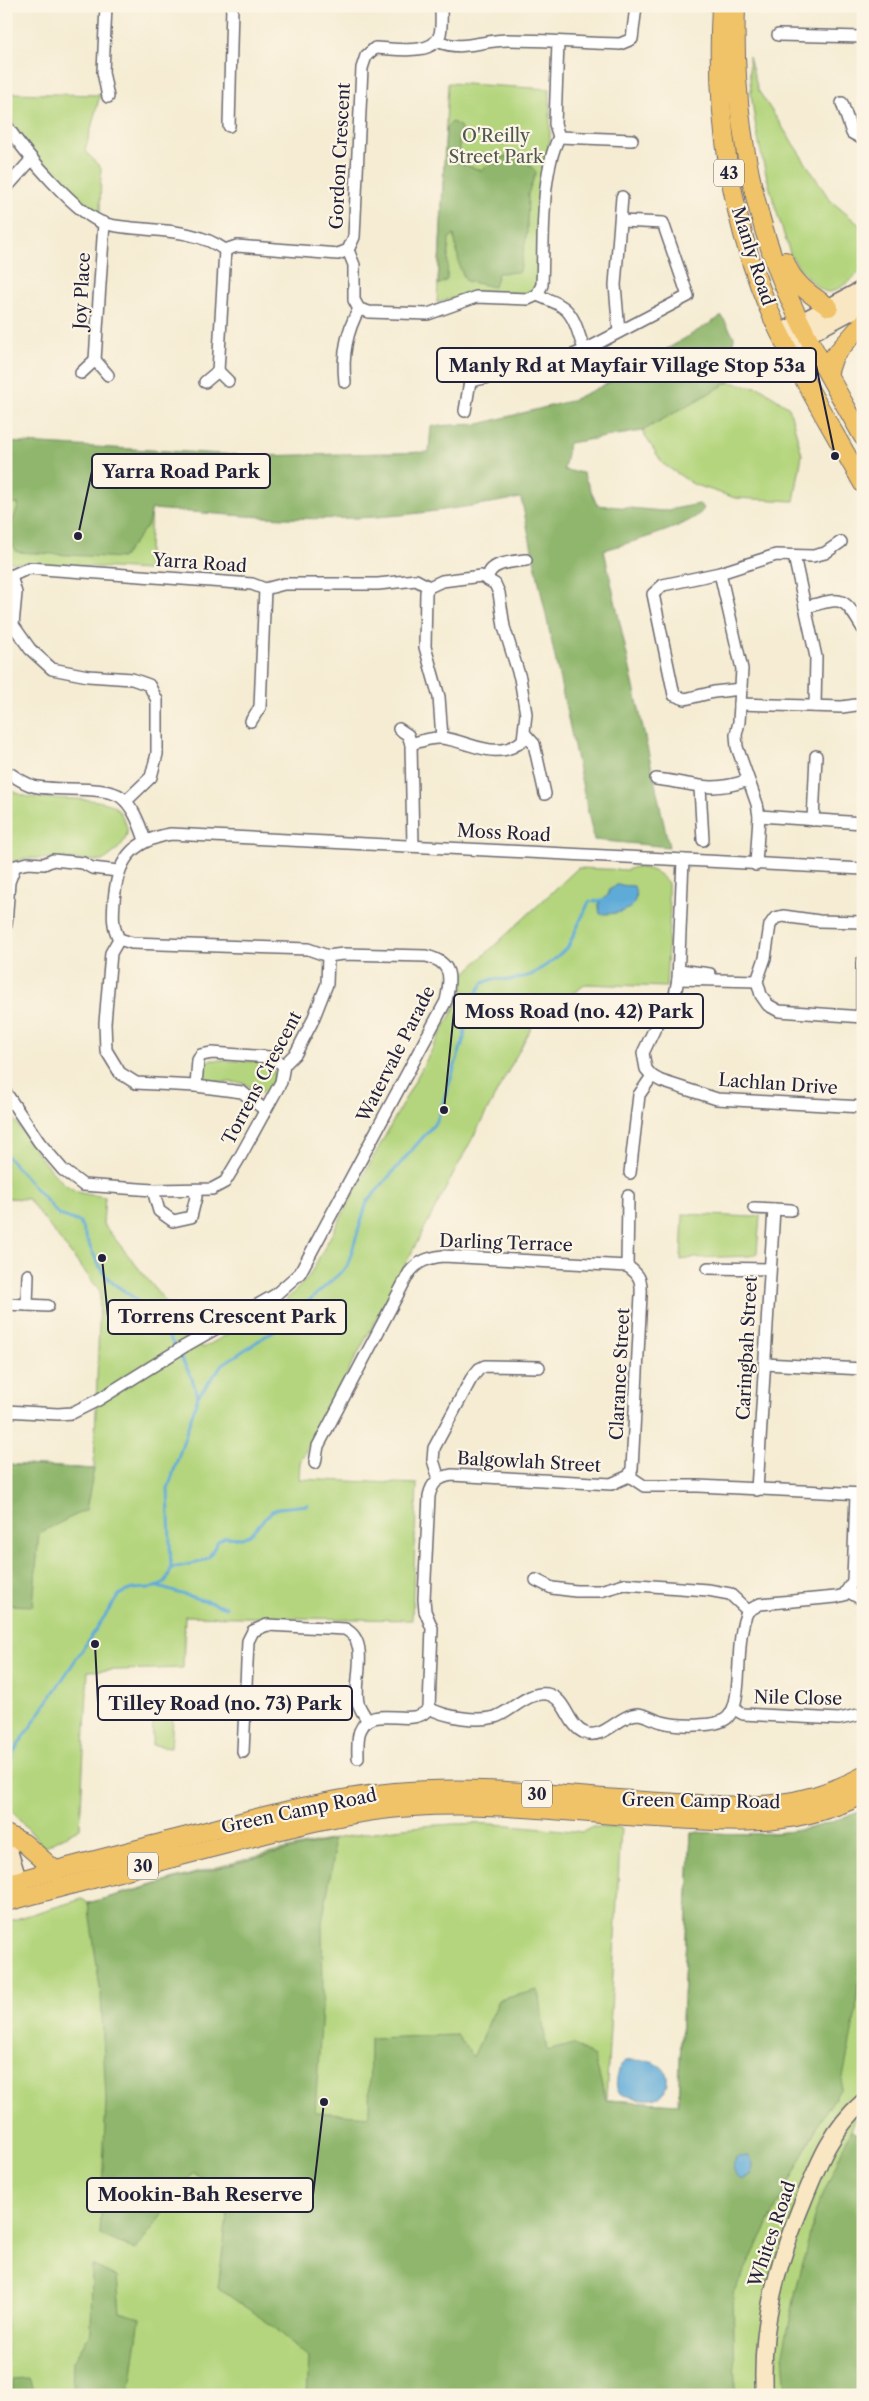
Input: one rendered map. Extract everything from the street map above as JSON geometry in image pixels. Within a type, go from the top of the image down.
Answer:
[{"type":"main road","name":"Manly Road","points":[[720,6],[719,83],[728,167],[752,265],[784,339],[863,484]]},
{"type":"main road","name":"Manly Road","points":[[736,6],[739,108],[752,184],[778,271],[804,329],[863,437]]},
{"type":"main road","points":[[752,184],[764,197],[788,271],[802,288],[829,308]]},
{"type":"main road","points":[[828,374],[834,356],[863,324]]},
{"type":"main road","name":"Green Camp Road","points":[[14,1891],[56,1871],[288,1810],[365,1795],[415,1791],[472,1790],[725,1806],[768,1806],[818,1796],[863,1776]]},
{"type":"main road","name":"Green Camp Road","points":[[14,1891],[318,1821],[384,1809],[492,1805],[626,1817],[755,1822],[811,1816],[863,1796]]},
{"type":"main road","points":[[6,1834],[24,1844],[56,1871]]},
{"type":"street","points":[[106,6],[103,72],[108,97]]},
{"type":"street","points":[[229,126],[232,6]]},
{"type":"street","points":[[442,6],[440,34],[437,41],[448,46],[465,47],[488,41],[620,44],[632,39],[636,6]]},
{"type":"street","points":[[778,35],[863,37]]},
{"type":"street","name":"Gordon Crescent","points":[[225,250],[237,246],[338,254],[348,250],[354,237],[362,68],[366,56],[375,48],[419,49],[431,46],[437,41]]},
{"type":"street","points":[[348,250],[354,265],[354,300],[359,309],[369,312],[428,314],[476,297],[528,299],[537,295],[542,285],[546,198],[553,149],[559,137],[555,124],[558,42]]},
{"type":"street","points":[[842,103],[852,133],[863,139]]},
{"type":"street","points":[[6,125],[32,159],[74,202],[104,223],[158,229],[215,242],[225,250],[218,371],[205,382]]},
{"type":"street","points":[[559,137],[632,140]]},
{"type":"street","points":[[6,188],[32,159]]},
{"type":"street","points":[[619,332],[614,286],[622,198]]},
{"type":"street","points":[[470,380],[549,365],[585,350],[688,296],[663,222],[621,220]]},
{"type":"street","name":"Joy Place","points":[[95,360],[104,223]]},
{"type":"street","points":[[804,329],[829,308],[863,289]]},
{"type":"street","points":[[537,295],[561,305],[572,316],[579,339],[585,350]]},
{"type":"street","points":[[784,339],[863,305]]},
{"type":"street","points":[[345,382],[343,363],[349,327],[359,309]]},
{"type":"street","points":[[465,411],[470,380],[467,354]]},
{"type":"street","points":[[81,373],[95,360],[108,375]]},
{"type":"street","points":[[218,371],[228,381]]},
{"type":"street","points":[[740,689],[714,692],[685,700],[674,695],[671,688],[653,594],[663,585],[720,573],[776,555],[813,556],[825,553],[841,542]]},
{"type":"street","points":[[794,556],[816,657],[815,706]]},
{"type":"street","points":[[488,578],[488,572],[494,566],[526,560]]},
{"type":"street","name":"Yarra Road","points":[[9,575],[29,568],[252,584],[265,589],[284,584],[394,583],[416,580],[429,587]]},
{"type":"street","points":[[720,573],[742,669],[736,735],[737,747],[757,804],[756,865]]},
{"type":"street","points":[[9,575],[16,593],[13,625],[30,649],[52,669],[88,676],[132,679],[149,685],[157,700],[156,754],[151,777],[126,801]]},
{"type":"street","points":[[411,744],[426,739],[442,738],[482,750],[497,751],[516,747],[525,734],[526,714],[520,678],[504,627],[499,593],[495,584],[488,578],[481,576],[442,581],[429,587],[426,592],[424,603],[425,647],[439,697],[442,738]]},
{"type":"street","points":[[251,721],[260,707],[265,589]]},
{"type":"street","points":[[805,607],[835,599],[841,600],[847,603],[863,629]]},
{"type":"street","points":[[740,704],[842,707],[863,704]]},
{"type":"street","points":[[399,729],[408,735],[411,744],[413,846]]},
{"type":"street","points":[[525,734],[534,744],[545,794]]},
{"type":"street","points":[[813,820],[816,756]]},
{"type":"street","points":[[6,771],[24,783],[35,786],[103,791],[120,796],[132,809],[145,840],[130,851],[118,871],[113,919],[114,930],[119,939],[111,953],[108,970],[105,1023],[106,1050],[120,1073],[136,1083],[196,1086],[242,1092],[265,1110]]},
{"type":"street","points":[[656,779],[687,782],[700,788],[729,787],[748,780]]},
{"type":"street","points":[[700,788],[703,840]]},
{"type":"street","points":[[758,816],[863,823]]},
{"type":"street","name":"Moss Road","points":[[145,840],[171,834],[863,869]]},
{"type":"street","points":[[6,925],[9,882],[15,866],[28,862],[44,864],[53,860],[84,863],[92,868],[118,871]]},
{"type":"street","points":[[630,1173],[639,1095],[652,1076],[646,1069],[643,1053],[655,1028],[674,1000],[679,975],[683,860]]},
{"type":"street","points":[[862,962],[862,1017],[779,1011],[768,1005],[761,996],[757,981],[765,958],[770,925],[775,918],[783,916],[819,921],[863,922]]},
{"type":"street","name":"Watervale Parade","points":[[6,1411],[72,1413],[98,1400],[188,1344],[275,1295],[300,1273],[446,1001],[451,979],[446,967],[435,958],[343,954],[328,956],[308,949],[177,946],[132,943],[119,939]]},
{"type":"street","name":"Torrens Crescent","points":[[6,1093],[39,1142],[62,1170],[83,1185],[153,1190],[212,1190],[225,1182],[281,1082],[284,1064],[296,1053],[327,984],[328,956]]},
{"type":"street","points":[[679,975],[717,974],[726,979],[757,981]]},
{"type":"street","points":[[196,1086],[198,1060],[202,1055],[270,1057],[284,1064]]},
{"type":"street","name":"Lachlan Drive","points":[[652,1076],[717,1099],[863,1107]]},
{"type":"street","points":[[153,1190],[159,1211],[173,1221],[191,1217],[196,1197],[195,1191]]},
{"type":"street","points":[[627,1266],[628,1196]]},
{"type":"street","points":[[754,1208],[791,1210]]},
{"type":"street","name":"Caringbah Street","points":[[757,1490],[774,1209]]},
{"type":"street","name":"Darling Terrace","points":[[315,1463],[318,1446],[409,1273],[416,1264],[433,1257],[443,1256],[627,1266],[638,1273]]},
{"type":"street","points":[[708,1268],[769,1269]]},
{"type":"street","name":"Clarance Street","points":[[629,1476],[632,1469],[642,1283],[638,1273]]},
{"type":"street","points":[[27,1305],[28,1275]]},
{"type":"street","points":[[6,1304],[48,1306]]},
{"type":"street","points":[[764,1364],[863,1369]]},
{"type":"street","points":[[439,1478],[433,1460],[434,1448],[471,1379],[479,1369],[496,1365],[539,1367]]},
{"type":"street","name":"Balgowlah Street","points":[[429,1708],[432,1628],[425,1610],[424,1599],[429,1496],[434,1483],[439,1478],[452,1475],[611,1484],[629,1476]]},
{"type":"street","points":[[358,1758],[359,1733],[368,1721],[380,1716],[415,1718],[425,1714],[429,1708],[448,1716],[486,1718],[497,1716],[536,1695],[547,1694],[562,1705],[579,1731],[588,1734],[604,1732],[621,1719],[637,1714],[663,1722],[714,1725],[728,1718],[734,1709],[740,1633],[748,1611],[760,1604],[836,1597],[848,1591],[853,1582],[859,1494],[688,1486],[644,1486],[629,1476]]},
{"type":"street","points":[[536,1580],[552,1588],[576,1591],[600,1592],[624,1584],[708,1590],[730,1594],[748,1611]]},
{"type":"street","points":[[848,1591],[863,1600]]},
{"type":"street","points":[[243,1752],[248,1641],[254,1631],[267,1625],[345,1629],[351,1632],[359,1645],[359,1705],[368,1721]]},
{"type":"street","name":"Nile Close","points":[[734,1709],[743,1714],[839,1719],[863,1714]]},
{"type":"street","points":[[6,1841],[14,1891]]},
{"type":"street","name":"Whites Road","points":[[764,2395],[762,2363],[768,2310],[779,2263],[821,2156],[835,2132],[863,2102]]},
{"type":"green space","points":[[749,56],[758,90],[830,200],[863,228],[863,270],[834,291],[825,291],[814,284],[791,256],[775,207],[762,157],[753,108]]},
{"type":"green space","name":"O'Reilly Street Park","points":[[448,83],[550,89],[550,138],[539,198],[537,283],[533,291],[523,294],[476,291],[437,303]]},
{"type":"green space","points":[[9,93],[100,95],[85,151],[101,168],[100,213],[64,184],[27,143],[12,120]]},
{"type":"green space","points":[[452,122],[461,127],[459,145],[462,164],[481,170],[499,158],[519,153],[536,172],[528,194],[527,232],[520,272],[498,273],[494,287],[466,281],[460,268],[454,235],[449,238],[447,280],[438,285],[446,128]]},
{"type":"green space","points":[[722,316],[734,337],[729,382],[642,431],[569,443],[564,470],[583,473],[597,505],[663,511],[699,504],[704,508],[689,521],[675,527],[643,539],[604,550],[669,847],[594,840],[521,498],[418,513],[330,519],[279,518],[152,509],[147,526],[122,558],[17,552],[7,536],[19,504],[6,503],[6,442],[258,456],[429,452],[431,426],[479,424],[570,401],[617,379]]},
{"type":"green space","points":[[729,382],[761,388],[789,407],[802,455],[794,501],[735,498],[693,484],[663,464],[642,431]]},
{"type":"green space","points":[[6,501],[151,509],[148,570],[6,562]]},
{"type":"green space","points":[[7,789],[29,797],[107,803],[114,806],[122,816],[127,834],[122,844],[102,861],[27,858],[11,862],[6,871]]},
{"type":"green space","points":[[634,867],[653,871],[668,883],[668,901],[670,905],[666,987],[586,984],[536,1019],[300,1462],[299,1479],[417,1484],[412,1620],[185,1616],[183,1668],[88,1671],[80,1828],[44,1847],[6,1804],[6,1464],[94,1469],[100,1291],[28,1199],[6,1198],[6,1107],[45,1164],[64,1183],[81,1193],[105,1197],[103,1224],[203,1348],[282,1304],[308,1278],[461,996],[465,973],[578,868],[627,870]]},
{"type":"green space","points":[[211,1060],[264,1062],[273,1067],[274,1077],[265,1092],[257,1092],[244,1083],[207,1081],[204,1079],[204,1063]]},
{"type":"green space","points":[[683,1214],[754,1217],[760,1215],[757,1253],[750,1256],[681,1260]]},
{"type":"green space","points":[[6,1464],[94,1469],[86,1510],[39,1533],[33,1606],[6,1605]]},
{"type":"green space","points":[[154,1702],[174,1704],[171,1747],[152,1745]]},
{"type":"green space","points":[[863,1810],[863,2099],[840,2158],[863,2395],[6,2395],[6,1922],[82,1899],[88,1903],[270,1853],[362,1834],[454,1824],[486,1824],[583,1832],[592,1827],[621,1828],[606,2100],[678,2104],[691,1832],[778,1833],[820,1826]]},
{"type":"green space","points":[[863,1810],[863,1980],[858,1983],[856,2012],[841,2088],[819,2123],[733,2294],[735,2386],[738,2395],[307,2395],[309,2358],[274,2327],[218,2288],[229,2200],[194,2172],[136,2250],[100,2235],[106,2101],[101,1995],[88,1903],[332,1840],[334,1855],[322,1923],[323,1994],[315,2112],[369,2116],[370,2038],[457,2035],[473,2057],[499,2000],[538,1990],[547,2051],[573,2044],[594,2057],[606,2100],[678,2104],[691,1832],[778,1833],[820,1826]]},
{"type":"green space","points":[[851,2129],[863,2138],[863,2395],[786,2395],[783,2353],[815,2213]]},
{"type":"green space","points":[[92,2265],[117,2277],[120,2312],[140,2318],[129,2395],[72,2395],[73,2362],[91,2331]]},
{"type":"green space","points":[[29,2379],[35,2395],[14,2395],[12,2380]]},
{"type":"water","points":[[617,885],[634,886],[635,901],[627,910],[600,914],[598,904],[608,895],[610,888]]},
{"type":"water","points":[[639,2060],[659,2065],[667,2075],[667,2083],[662,2094],[659,2097],[645,2099],[620,2094],[617,2088],[617,2080],[620,2065],[625,2061]]},
{"type":"water","points":[[748,2156],[752,2164],[751,2175],[742,2180],[736,2176],[733,2168],[736,2157]]},
{"type":"waterway","points":[[6,1779],[13,1753],[119,1595],[135,1589],[157,1587],[168,1578],[171,1568],[168,1489],[198,1396],[223,1364],[278,1328],[347,1267],[367,1202],[437,1121],[464,1038],[466,1020],[475,995],[483,983],[493,979],[511,980],[531,975],[551,962],[568,947],[589,902],[603,900]]},
{"type":"waterway","points":[[6,1155],[59,1215],[80,1222],[88,1244],[107,1277],[146,1309],[176,1348]]},
{"type":"waterway","points":[[179,1354],[191,1376],[198,1396]]},
{"type":"waterway","points":[[171,1568],[201,1562],[209,1557],[218,1541],[225,1537],[242,1538],[249,1535],[272,1511],[279,1508],[308,1505]]},
{"type":"waterway","points":[[158,1587],[226,1607]]},
{"type":"place","name":"Manly Rd at Mayfair Village Stop 53a","points":[[835,456]]},
{"type":"place","name":"Yarra Road Park","points":[[78,536]]},
{"type":"place","name":"Moss Road (no. 42) Park","points":[[444,1110]]},
{"type":"place","name":"Torrens Crescent Park","points":[[102,1258]]},
{"type":"place","name":"Tilley Road (no. 73) Park","points":[[95,1644]]},
{"type":"place","name":"Mookin-Bah Reserve","points":[[324,2102]]}]
